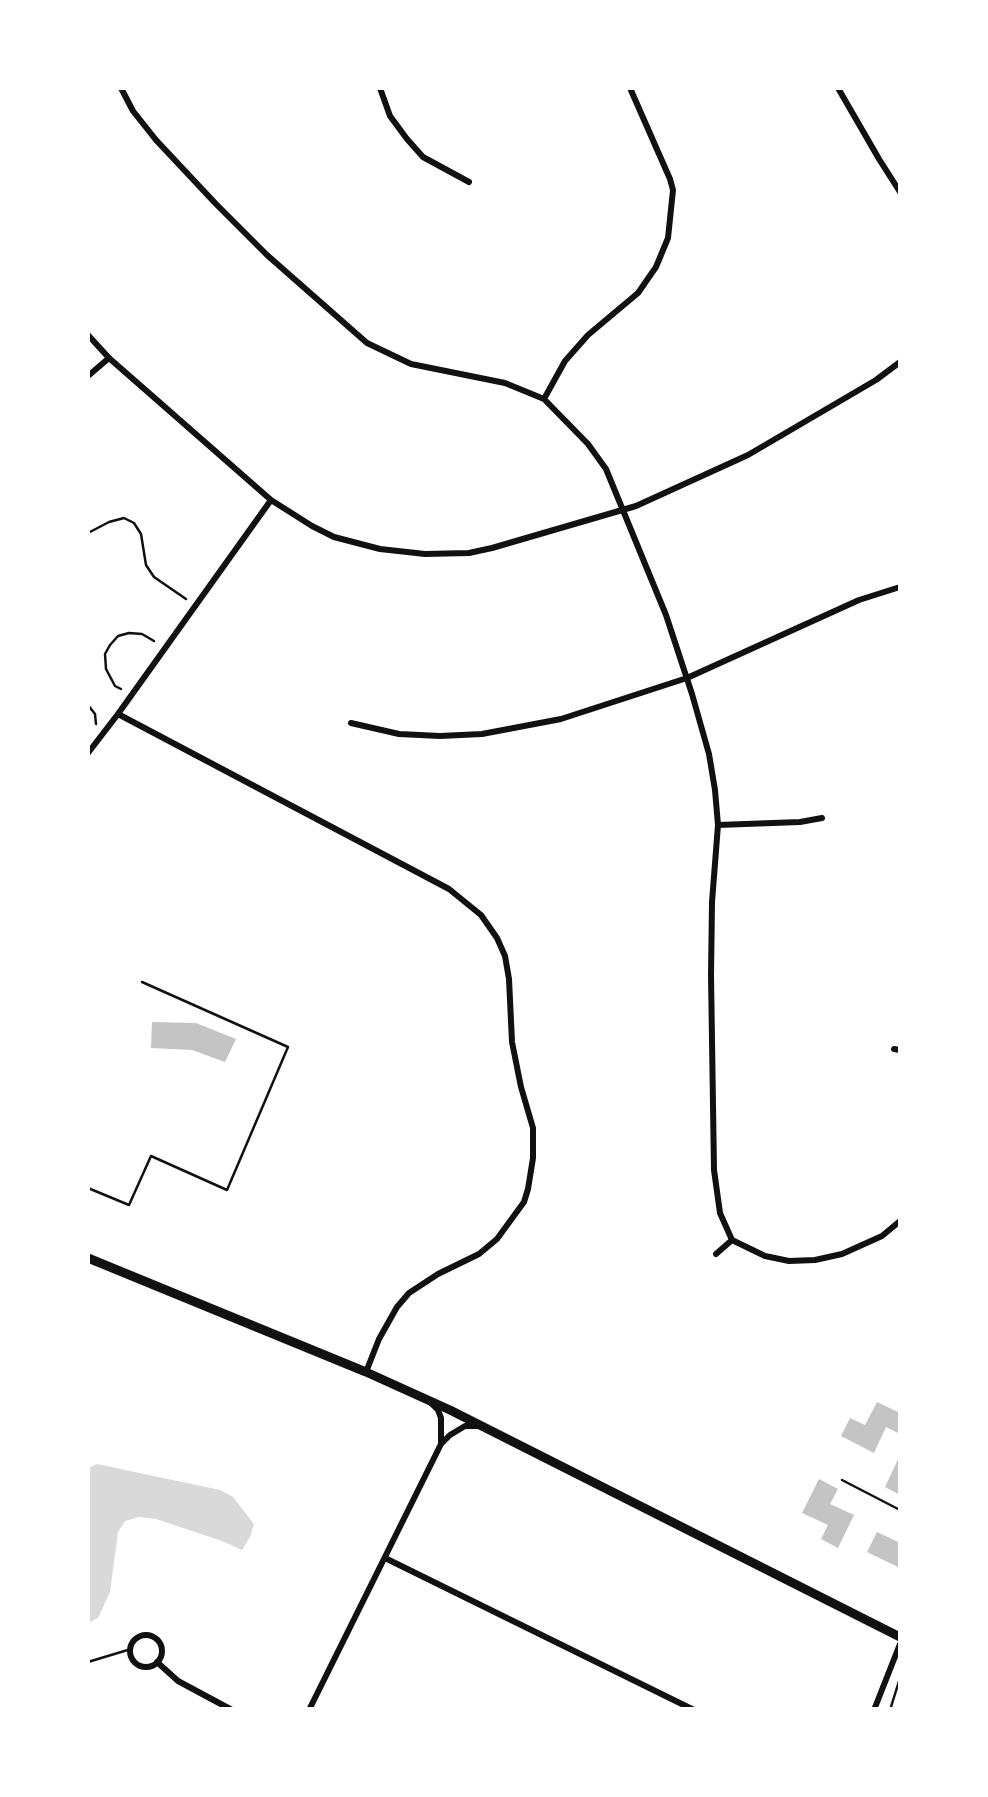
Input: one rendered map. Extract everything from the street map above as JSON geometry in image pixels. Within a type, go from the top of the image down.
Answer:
[{"type":"main road","points":[[88,1258],[427,1400],[900,1637]]},
{"type":"street","points":[[121,88],[156,140],[216,204],[267,256],[367,343],[411,364],[491,380],[544,400],[588,444],[606,469],[666,616],[709,754],[718,825],[710,976],[714,1170],[720,1213],[732,1240],[765,1256],[790,1260],[842,1254],[867,1245],[900,1221]]},
{"type":"street","points":[[380,88],[390,116],[407,140],[424,157],[469,182]]},
{"type":"street","points":[[544,400],[565,361],[638,293],[656,267],[668,238],[670,179],[630,88]]},
{"type":"street","points":[[838,88],[900,192]]},
{"type":"street","points":[[88,335],[109,358],[271,500],[334,536],[380,549],[424,554],[492,548],[624,510],[748,456],[900,362]]},
{"type":"street","points":[[88,376],[109,358]]},
{"type":"street","points":[[88,752],[271,500]]},
{"type":"street","points":[[351,723],[399,734],[440,736],[482,734],[561,719],[687,678],[859,600],[900,587]]},
{"type":"street","points":[[118,714],[449,889],[481,915],[505,956],[514,1055],[535,1143],[528,1189],[514,1218],[497,1239],[479,1254],[409,1293],[378,1339],[366,1372]]},
{"type":"street","points":[[718,825],[822,818]]},
{"type":"street","points":[[716,1254],[732,1240]]},
{"type":"street","points":[[427,1400],[441,1418],[441,1444]]},
{"type":"street","points":[[309,1710],[441,1444],[465,1426],[482,1426]]},
{"type":"street","points":[[385,1558],[694,1710]]},
{"type":"street","points":[[141,1636],[151,1636],[162,1647],[161,1657],[149,1666],[139,1665],[130,1649],[141,1636]]},
{"type":"street","points":[[874,1710],[900,1644]]},
{"type":"street","points":[[157,1662],[178,1682],[232,1710]]},
{"type":"lane","points":[[88,1188],[130,1205],[151,1156],[227,1190],[288,1047],[142,982]]},
{"type":"lane","points":[[900,1398],[900,1406]]},
{"type":"lane","points":[[842,1480],[900,1510]]},
{"type":"path","points":[[88,533],[124,518],[134,523],[141,534],[146,565],[154,577],[196,604]]},
{"type":"path","points":[[131,695],[115,686],[106,669],[105,654],[110,645],[118,636],[129,633],[142,634],[164,648]]},
{"type":"path","points":[[88,705],[95,714],[98,740]]},
{"type":"path","points":[[88,1662],[130,1649]]},
{"type":"path","points":[[890,1710],[900,1678]]},
{"type":"shaded area","points":[[97,1464],[220,1490],[233,1497],[254,1524],[250,1537],[242,1550],[156,1519],[139,1517],[125,1521],[118,1532],[110,1592],[98,1618],[88,1623],[88,1468]]},
{"type":"building","points":[[152,1022],[196,1023],[236,1039],[225,1062],[192,1050],[151,1048]]},
{"type":"building","points":[[877,1402],[900,1413],[900,1434],[886,1427],[874,1453],[841,1436],[850,1418],[865,1425]]},
{"type":"building","points":[[900,1455],[900,1495],[885,1487]]},
{"type":"building","points":[[819,1479],[838,1489],[830,1504],[854,1515],[838,1548],[821,1539],[828,1525],[802,1513]]},
{"type":"building","points":[[877,1532],[900,1543],[900,1568],[867,1552]]}]
